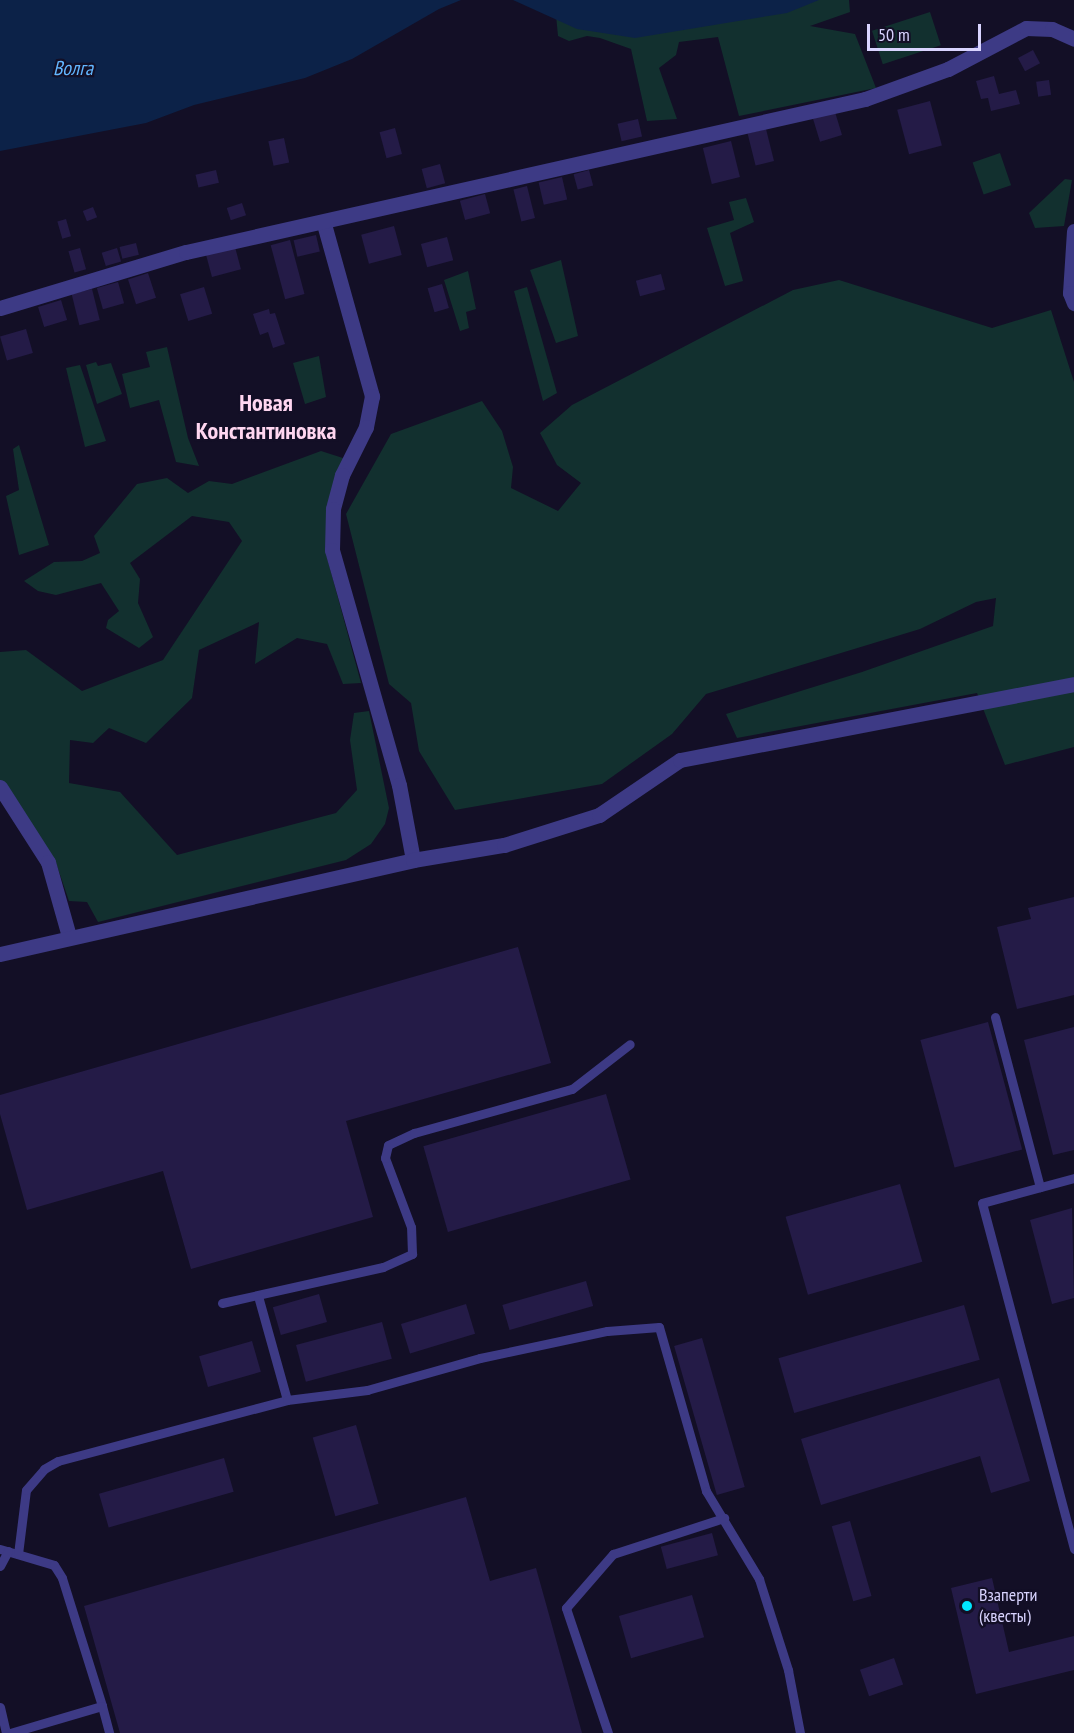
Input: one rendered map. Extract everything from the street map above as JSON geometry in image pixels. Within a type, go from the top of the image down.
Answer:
[{"type":"street","points":[[0,308],[186,252],[324,224],[807,109],[865,99],[939,73],[1026,28],[1052,29],[1074,39]]},
{"type":"street","points":[[324,224],[372,396],[366,427],[342,475],[333,510],[332,550],[399,785],[413,860]]},
{"type":"street","points":[[1074,231],[1070,293],[1074,303]]},
{"type":"street","points":[[0,954],[69,936],[413,860],[504,845],[599,815],[680,760],[1074,684]]},
{"type":"street","points":[[0,787],[48,862],[69,936]]},
{"type":"lane","points":[[995,1017],[1040,1187]]},
{"type":"lane","points":[[222,1303],[383,1267],[412,1254],[411,1227],[385,1158],[388,1145],[414,1133],[572,1089],[630,1044]]},
{"type":"lane","points":[[1074,1178],[982,1203],[1074,1549]]},
{"type":"lane","points":[[258,1296],[287,1400]]},
{"type":"lane","points":[[18,1554],[26,1490],[44,1468],[58,1461],[287,1400],[367,1390],[480,1358],[606,1331],[659,1327],[706,1491],[759,1579],[788,1670],[800,1733]]},
{"type":"lane","points":[[608,1733],[566,1608],[613,1554],[724,1518]]},
{"type":"lane","points":[[0,1566],[4,1550],[54,1565],[62,1578],[109,1733]]},
{"type":"lane","points":[[0,1707],[8,1733],[102,1706]]},
{"type":"green space","points":[[849,0],[850,12],[810,26],[855,34],[876,88],[739,116],[718,37],[679,42],[676,55],[659,68],[677,119],[647,121],[631,49],[600,38],[587,36],[569,41],[558,36],[556,15]]},
{"type":"green space","points":[[930,12],[941,45],[883,64],[872,31]]},
{"type":"green space","points":[[1000,153],[1011,185],[984,195],[973,162]]},
{"type":"green space","points":[[1065,179],[1072,180],[1064,226],[1035,228],[1029,213]]},
{"type":"green space","points":[[746,198],[754,222],[730,233],[743,281],[725,286],[707,228],[734,220],[729,202]]},
{"type":"green space","points":[[561,260],[578,336],[556,343],[530,270]]},
{"type":"green space","points":[[468,271],[476,309],[466,312],[469,328],[460,331],[444,280]]},
{"type":"green space","points":[[839,280],[992,328],[1051,310],[1074,382],[1074,747],[1005,765],[977,693],[737,738],[726,714],[862,672],[993,626],[996,598],[976,602],[920,629],[706,694],[672,734],[602,784],[455,810],[419,751],[411,703],[389,684],[346,514],[391,434],[482,401],[502,431],[513,467],[511,488],[558,511],[581,483],[557,465],[540,433],[572,405],[793,290]]},
{"type":"green space","points":[[527,287],[557,393],[543,401],[514,291]]},
{"type":"green space","points":[[167,347],[188,438],[199,466],[176,462],[159,400],[130,408],[122,374],[150,367],[146,352]]},
{"type":"green space","points":[[319,356],[326,397],[305,404],[293,363]]},
{"type":"green space","points":[[96,362],[98,366],[111,363],[122,394],[97,404],[86,365]]},
{"type":"green space","points":[[80,365],[106,441],[85,447],[66,368]]},
{"type":"green space","points":[[19,445],[49,545],[19,555],[6,496],[19,490],[13,449]]},
{"type":"green space","points":[[321,451],[346,459],[325,550],[361,683],[343,684],[327,644],[297,638],[255,664],[259,622],[199,650],[192,698],[146,743],[109,728],[93,743],[70,740],[69,783],[120,792],[177,855],[336,813],[357,790],[350,740],[354,713],[369,711],[389,808],[385,824],[371,844],[346,860],[98,922],[87,902],[69,901],[55,860],[0,780],[0,652],[26,650],[82,691],[163,660],[242,541],[229,522],[192,516],[130,563],[140,579],[138,603],[153,637],[139,648],[106,628],[108,620],[119,611],[101,583],[56,595],[38,591],[24,581],[54,562],[82,561],[100,553],[94,536],[137,484],[167,478],[188,493],[209,481],[232,484]]},
{"type":"water","name":"Волга","points":[[0,0],[461,0],[439,9],[352,59],[305,78],[194,105],[146,123],[0,151]]},
{"type":"water","points":[[513,0],[819,0],[787,13],[635,38],[577,29]]},
{"type":"building","points":[[1033,50],[1040,63],[1025,71],[1018,58]]},
{"type":"building","points":[[994,76],[999,94],[1016,90],[1020,104],[991,111],[988,98],[981,99],[976,81]]},
{"type":"building","points":[[1049,80],[1051,95],[1038,97],[1036,82]]},
{"type":"building","points":[[930,101],[942,145],[909,154],[897,110]]},
{"type":"building","points":[[835,112],[842,135],[820,142],[813,119]]},
{"type":"building","points":[[638,119],[642,137],[622,141],[618,124]]},
{"type":"building","points":[[395,128],[402,154],[387,158],[380,132]]},
{"type":"building","points":[[766,129],[774,161],[756,166],[748,134]]},
{"type":"building","points":[[284,138],[289,162],[274,166],[268,141]]},
{"type":"building","points":[[731,141],[740,177],[712,184],[703,148]]},
{"type":"building","points":[[440,164],[445,183],[427,188],[422,169]]},
{"type":"building","points":[[216,170],[219,183],[198,187],[196,175]]},
{"type":"building","points":[[589,170],[593,185],[578,190],[574,174]]},
{"type":"building","points":[[562,177],[567,199],[544,205],[539,182]]},
{"type":"building","points":[[527,186],[535,218],[521,221],[513,189]]},
{"type":"building","points":[[485,194],[490,213],[465,220],[460,201]]},
{"type":"building","points":[[242,203],[246,215],[231,220],[227,208]]},
{"type":"building","points":[[93,207],[97,217],[87,221],[83,211]]},
{"type":"building","points":[[66,219],[71,236],[62,239],[57,221]]},
{"type":"building","points":[[394,226],[402,255],[369,264],[361,235]]},
{"type":"building","points":[[316,235],[320,252],[297,257],[294,240]]},
{"type":"building","points":[[447,237],[453,260],[427,267],[421,244]]},
{"type":"building","points":[[290,240],[304,294],[285,299],[271,245]]},
{"type":"building","points":[[136,243],[139,255],[122,259],[120,247]]},
{"type":"building","points":[[235,247],[241,269],[212,277],[206,255]]},
{"type":"building","points":[[80,248],[86,269],[75,272],[68,251]]},
{"type":"building","points":[[117,248],[121,261],[106,266],[102,253]]},
{"type":"building","points":[[148,273],[156,298],[136,304],[128,279]]},
{"type":"building","points":[[661,274],[665,289],[640,296],[636,281]]},
{"type":"building","points":[[118,282],[124,303],[103,309],[97,288]]},
{"type":"building","points":[[442,284],[449,308],[434,312],[428,288]]},
{"type":"building","points":[[204,287],[212,314],[188,321],[180,294]]},
{"type":"building","points":[[92,289],[100,320],[79,325],[72,294]]},
{"type":"building","points":[[61,300],[67,320],[44,327],[38,307]]},
{"type":"building","points":[[269,309],[270,314],[275,313],[285,344],[273,348],[268,332],[260,335],[253,314]]},
{"type":"building","points":[[26,329],[33,353],[7,360],[0,336]]},
{"type":"building","points":[[1074,897],[1074,995],[1017,1009],[997,927],[1031,919],[1028,908]]},
{"type":"building","points":[[518,947],[551,1063],[346,1121],[373,1217],[191,1269],[163,1171],[27,1210],[0,1114],[0,1095]]},
{"type":"building","points":[[988,1022],[1022,1150],[955,1168],[920,1040]]},
{"type":"building","points":[[1074,1027],[1074,1150],[1053,1155],[1024,1040]]},
{"type":"building","points":[[606,1094],[631,1180],[448,1232],[423,1146]]},
{"type":"building","points":[[900,1184],[922,1262],[808,1295],[786,1217]]},
{"type":"building","points":[[1072,1208],[1074,1298],[1052,1304],[1030,1220]]},
{"type":"building","points":[[586,1281],[593,1306],[510,1330],[502,1305]]},
{"type":"building","points":[[319,1294],[327,1322],[281,1335],[273,1307]]},
{"type":"building","points":[[466,1304],[475,1334],[410,1354],[401,1324]]},
{"type":"building","points":[[964,1305],[980,1360],[794,1413],[778,1358]]},
{"type":"building","points":[[382,1322],[392,1359],[306,1382],[296,1345]]},
{"type":"building","points":[[702,1338],[745,1487],[717,1495],[674,1346]]},
{"type":"building","points":[[252,1341],[261,1372],[208,1387],[199,1356]]},
{"type":"building","points":[[999,1378],[1030,1481],[991,1493],[980,1456],[821,1505],[801,1439]]},
{"type":"building","points":[[356,1425],[379,1504],[335,1516],[313,1437]]},
{"type":"building","points":[[224,1458],[234,1492],[109,1527],[99,1494]]},
{"type":"building","points":[[466,1497],[490,1581],[536,1568],[582,1733],[120,1733],[84,1606]]},
{"type":"building","points":[[850,1521],[871,1596],[853,1601],[832,1526]]},
{"type":"building","points":[[712,1533],[718,1555],[667,1569],[661,1547]]},
{"type":"building","points":[[992,1578],[1009,1652],[1074,1636],[1074,1670],[976,1694],[951,1588]]},
{"type":"building","points":[[692,1595],[704,1637],[631,1658],[619,1616]]},
{"type":"building","points":[[894,1658],[903,1684],[869,1696],[860,1670]]},
{"type":"place","name":"Взаперти (квесты)","points":[[967,1606]]},
{"type":"district","name":"Новая Константиновка","points":[[266,417]]}]
